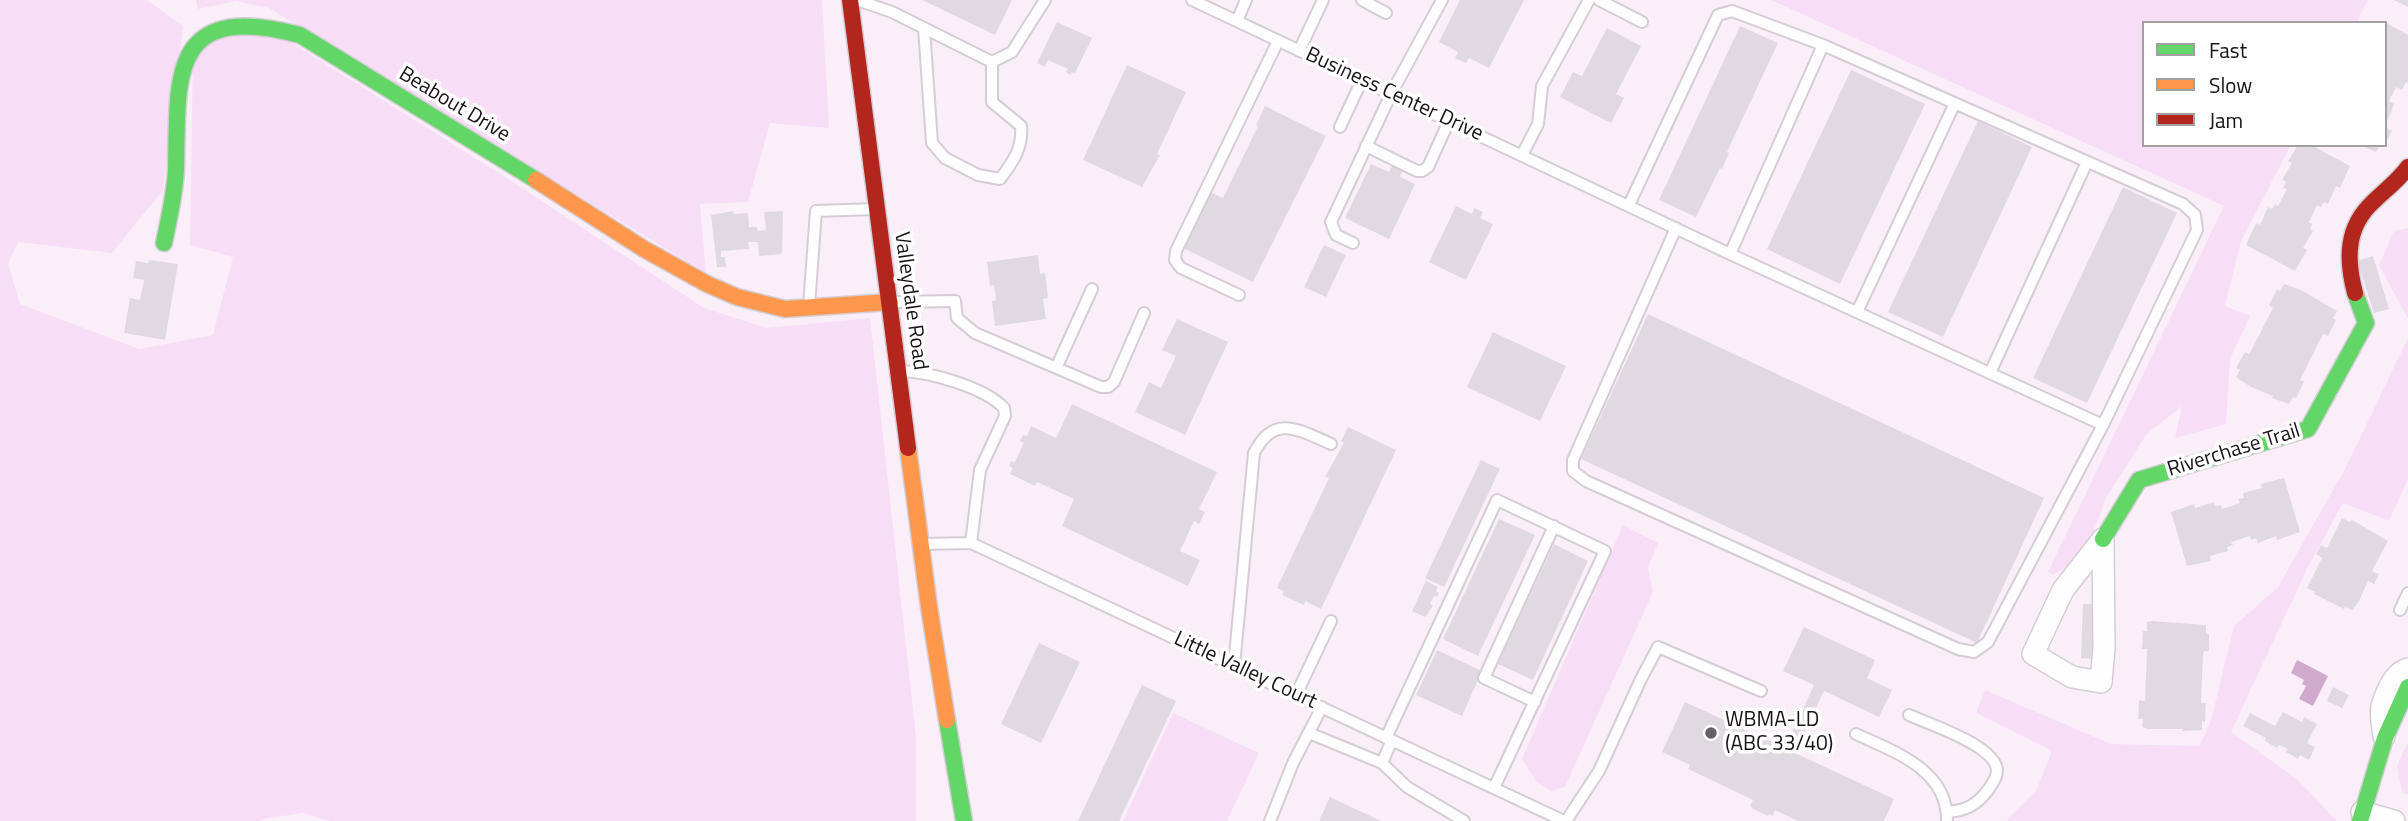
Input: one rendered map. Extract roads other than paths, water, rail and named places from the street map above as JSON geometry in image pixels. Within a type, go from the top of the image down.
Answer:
[{"type":"street","name":"Valleydale Road","points":[[850,0],[929,607],[964,821]]},
{"type":"street","name":"Beabout Drive","points":[[164,243],[175,187],[176,110],[183,57],[197,30],[221,16],[238,15],[262,19],[310,42],[510,163],[643,249],[736,298],[768,307],[808,309],[890,302]]},
{"type":"street","name":"Riverchase Trail","points":[[2103,539],[2104,649],[2101,682],[2072,677],[2034,654],[2063,590],[2103,539],[2139,480],[2308,429],[2366,323],[2349,274],[2347,255],[2352,235],[2364,210],[2402,176],[2408,167]]},
{"type":"street","name":"Valleydale Road","points":[[929,607],[930,679],[946,809]]},
{"type":"street","points":[[2394,821],[2361,817],[2385,738],[2381,708],[2402,694],[2394,679],[2402,670],[2408,669]]},
{"type":"street","points":[[2385,738],[2408,719]]},
{"type":"lane","points":[[857,0],[892,12],[992,62]]},
{"type":"lane","points":[[892,12],[894,0]]},
{"type":"lane","points":[[992,62],[1012,52],[1045,0]]},
{"type":"lane","name":"Business Center Drive","points":[[1192,0],[1730,254],[2103,425]]},
{"type":"lane","points":[[1237,21],[1246,0]]},
{"type":"lane","points":[[1299,51],[1323,0]]},
{"type":"lane","points":[[1362,0],[1386,13]]},
{"type":"lane","points":[[1353,243],[1336,235],[1331,222],[1391,94],[1442,0]]},
{"type":"lane","points":[[1522,155],[1538,124],[1542,86],[1589,0]]},
{"type":"lane","points":[[1599,0],[1642,22]]},
{"type":"lane","points":[[1629,205],[1718,15],[1732,12],[1823,45],[2183,204],[2195,215],[2197,230],[2103,425],[1988,642],[1974,652],[1958,649],[1586,481],[1573,471],[1573,460],[1676,228]]},
{"type":"lane","points":[[924,28],[932,144],[945,158],[978,175],[1000,179],[1015,160],[1022,139],[1021,126],[992,102],[992,62]]},
{"type":"lane","points":[[1239,295],[1181,268],[1175,260],[1176,251],[1279,41]]},
{"type":"lane","points":[[1730,254],[1823,45]]},
{"type":"lane","points":[[1340,127],[1362,80]]},
{"type":"lane","points":[[1857,313],[1955,103]]},
{"type":"lane","points":[[1366,146],[1422,171],[1427,167],[1449,121]]},
{"type":"lane","points":[[1990,373],[2087,162]]},
{"type":"lane","points":[[808,309],[816,211],[876,209]]},
{"type":"lane","points":[[1057,366],[1092,289]]},
{"type":"lane","points":[[890,302],[954,301],[957,318],[975,333],[1101,387],[1108,387],[1114,382],[1144,313]]},
{"type":"lane","points":[[899,371],[923,372],[947,379],[998,401],[1004,408],[1005,416],[980,470],[971,543]]},
{"type":"lane","points":[[1234,666],[1254,453],[1268,433],[1282,427],[1297,429],[1331,444]]},
{"type":"lane","points":[[1382,763],[1389,739],[1497,500],[1605,551],[1494,788]]},
{"type":"lane","points":[[1535,702],[1484,678],[1554,526]]},
{"type":"lane","name":"Little Valley Court","points":[[921,545],[971,543],[1565,821]]},
{"type":"lane","points":[[2400,610],[2408,593]]},
{"type":"lane","points":[[1296,695],[1331,621]]},
{"type":"lane","points":[[1565,821],[1599,771],[1658,647],[1761,691]]},
{"type":"lane","points":[[1270,821],[1293,763],[1322,707]]},
{"type":"lane","points":[[1856,734],[1915,763],[1931,776],[1943,792],[1947,816],[1965,811],[1995,780],[1995,761],[1990,753],[1969,741],[1909,715]]},
{"type":"lane","points":[[1309,733],[1382,763],[1407,787],[1464,821]]},
{"type":"place","name":"WBMA-LD (ABC 33/40)","points":[[1711,733]]}]
